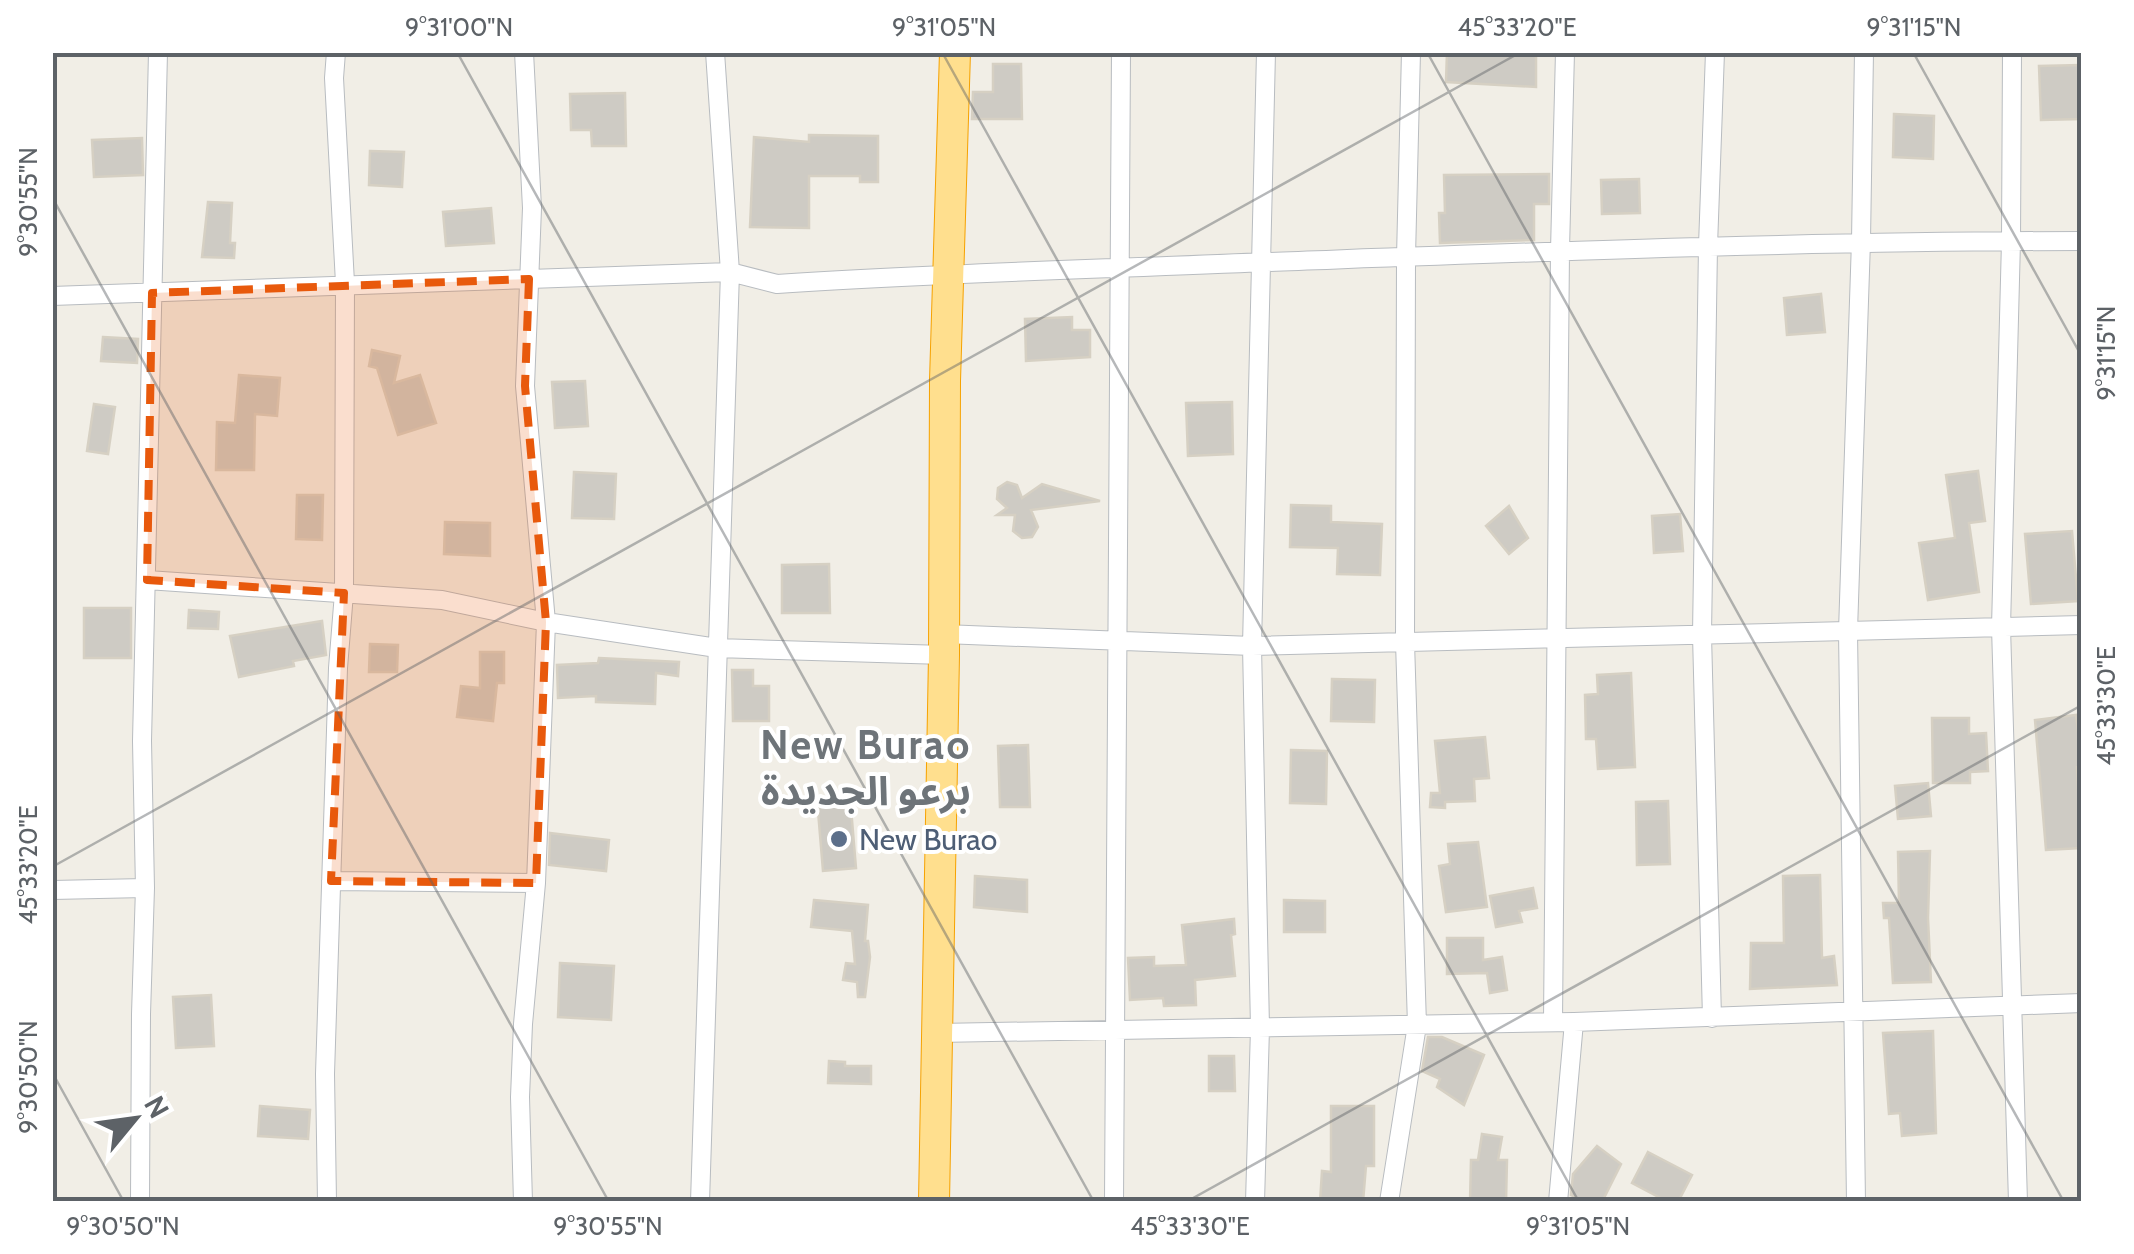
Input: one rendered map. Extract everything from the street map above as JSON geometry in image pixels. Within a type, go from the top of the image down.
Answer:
[{"type":"highway","points":[[934,1202],[955,52]]},
{"type":"street","points":[[140,1202],[140,1014],[146,888],[142,741],[158,52]]},
{"type":"street","points":[[327,1202],[325,1074],[338,668],[344,593],[345,283],[334,78],[336,52]]},
{"type":"street","points":[[523,1202],[520,1098],[536,883],[546,622],[525,386],[532,208],[524,52]]},
{"type":"street","points":[[700,1202],[730,272],[715,52]]},
{"type":"street","points":[[1114,1202],[1120,52]]},
{"type":"street","points":[[1256,1202],[1260,1028],[1252,646],[1266,52]]},
{"type":"street","points":[[1389,1202],[1417,1025],[1405,642],[1411,52]]},
{"type":"street","points":[[1554,1022],[1565,52]]},
{"type":"street","points":[[1712,1018],[1702,635],[1715,52]]},
{"type":"street","points":[[1856,1202],[1848,631],[1864,52]]},
{"type":"street","points":[[2012,52],[2001,627],[2018,1202]]},
{"type":"street","points":[[52,296],[730,272],[777,284],[1119,266],[1560,250],[1861,241],[2082,241]]},
{"type":"street","points":[[146,580],[442,600],[546,622],[717,648],[1116,641],[1252,646],[2082,625]]},
{"type":"street","points":[[331,881],[536,883]]},
{"type":"street","points":[[52,890],[146,888]]},
{"type":"street","points":[[938,1034],[1574,1022],[2082,1003]]},
{"type":"street","points":[[1558,1202],[1574,1022]]},
{"type":"highlighted area","points":[[529,279],[525,386],[546,622],[536,883],[331,881],[344,593],[147,580],[152,293]]},
{"type":"building","points":[[1447,52],[1536,52],[1536,87],[1446,82]]},
{"type":"building","points":[[993,64],[1021,64],[1022,119],[972,119],[973,92],[993,92]]},
{"type":"building","points":[[2080,65],[2082,119],[2041,120],[2039,66]]},
{"type":"building","points":[[625,93],[626,146],[592,146],[591,130],[571,130],[570,94]]},
{"type":"building","points":[[1894,114],[1934,116],[1933,159],[1893,157]]},
{"type":"building","points":[[809,135],[878,136],[878,182],[860,182],[860,176],[809,176],[809,228],[750,227],[754,137],[809,142]]},
{"type":"building","points":[[142,138],[143,175],[94,177],[92,140]]},
{"type":"building","points":[[370,151],[404,152],[402,187],[369,185]]},
{"type":"building","points":[[1549,174],[1549,204],[1534,204],[1534,240],[1440,243],[1439,213],[1445,213],[1444,175]]},
{"type":"building","points":[[1639,179],[1640,213],[1602,214],[1601,180]]},
{"type":"building","points":[[208,202],[232,203],[230,243],[235,243],[234,258],[202,257]]},
{"type":"building","points":[[491,208],[494,243],[446,246],[443,212]]},
{"type":"building","points":[[1821,294],[1825,332],[1787,335],[1784,298]]},
{"type":"building","points":[[1072,317],[1072,330],[1090,330],[1090,357],[1026,361],[1025,319]]},
{"type":"building","points":[[103,337],[138,339],[137,363],[101,361]]},
{"type":"building","points":[[372,350],[400,356],[394,383],[420,375],[436,423],[398,435],[377,368],[369,366]]},
{"type":"building","points":[[239,375],[280,378],[277,416],[255,414],[254,470],[216,470],[217,422],[235,423]]},
{"type":"building","points":[[585,381],[588,426],[555,428],[552,382]]},
{"type":"building","points":[[1232,402],[1233,454],[1188,456],[1186,403]]},
{"type":"building","points":[[94,404],[115,407],[108,454],[87,451]]},
{"type":"building","points":[[1978,471],[1985,521],[1969,523],[1979,592],[1928,600],[1919,543],[1955,538],[1946,475]]},
{"type":"building","points":[[574,472],[616,474],[614,519],[572,518]]},
{"type":"building","points":[[1007,482],[1017,485],[1022,498],[1042,484],[1100,501],[1031,510],[1038,527],[1032,537],[1022,538],[1013,531],[1015,515],[997,515],[1007,508],[997,499],[998,488]]},
{"type":"building","points":[[297,495],[323,495],[322,540],[296,539]]},
{"type":"building","points":[[1291,505],[1331,506],[1331,522],[1382,524],[1380,575],[1337,574],[1338,548],[1290,547]]},
{"type":"building","points":[[1509,506],[1528,538],[1509,554],[1486,526]]},
{"type":"building","points":[[1680,514],[1683,551],[1654,553],[1652,516]]},
{"type":"building","points":[[445,522],[490,523],[490,556],[444,554]]},
{"type":"building","points":[[2072,531],[2078,601],[2031,604],[2025,534]]},
{"type":"building","points":[[829,564],[830,613],[782,613],[782,565]]},
{"type":"building","points":[[84,608],[131,608],[131,658],[84,658]]},
{"type":"building","points":[[189,610],[219,612],[218,629],[188,628]]},
{"type":"building","points":[[322,621],[326,655],[239,677],[230,636]]},
{"type":"building","points":[[370,644],[398,645],[397,672],[369,672]]},
{"type":"building","points":[[480,652],[504,652],[504,683],[497,683],[493,721],[457,717],[461,686],[480,688]]},
{"type":"building","points":[[599,658],[679,662],[678,676],[656,673],[655,704],[596,702],[596,696],[558,698],[557,665],[598,663]]},
{"type":"building","points":[[732,670],[753,670],[753,686],[769,686],[769,721],[733,721]]},
{"type":"building","points":[[1631,673],[1635,767],[1598,769],[1596,739],[1586,739],[1585,695],[1598,694],[1597,675]]},
{"type":"building","points":[[1332,679],[1375,680],[1374,722],[1331,721]]},
{"type":"building","points":[[2076,715],[2082,761],[2082,766],[2077,767],[2081,848],[2046,850],[2035,720]]},
{"type":"building","points":[[1932,718],[1969,718],[1969,734],[1986,733],[1988,771],[1970,772],[1970,783],[1933,783]]},
{"type":"building","points":[[1485,737],[1489,778],[1474,779],[1475,801],[1430,807],[1431,793],[1440,793],[1435,741]]},
{"type":"building","points":[[1028,745],[1030,807],[1000,807],[998,746]]},
{"type":"building","points":[[1291,750],[1327,751],[1326,804],[1290,803]]},
{"type":"building","points":[[1928,783],[1931,816],[1898,819],[1895,786]]},
{"type":"building","points":[[850,796],[856,868],[823,871],[817,799]]},
{"type":"building","points":[[1668,801],[1670,864],[1637,865],[1636,802]]},
{"type":"building","points":[[550,833],[609,840],[606,871],[549,865]]},
{"type":"building","points":[[1478,842],[1487,907],[1446,912],[1439,866],[1450,864],[1448,844]]},
{"type":"building","points":[[1930,851],[1931,982],[1893,983],[1889,918],[1884,918],[1883,903],[1899,903],[1898,852]]},
{"type":"building","points":[[1820,875],[1822,958],[1834,956],[1837,985],[1750,989],[1751,943],[1784,943],[1783,876]]},
{"type":"building","points":[[975,876],[1027,880],[1027,912],[974,907]]},
{"type":"building","points":[[1533,888],[1537,908],[1519,911],[1522,922],[1496,927],[1490,896]]},
{"type":"building","points":[[814,900],[868,905],[865,941],[870,957],[865,997],[858,997],[857,982],[843,980],[846,963],[855,964],[852,931],[811,927]]},
{"type":"building","points":[[1284,900],[1325,901],[1325,932],[1284,932]]},
{"type":"building","points":[[1234,919],[1235,934],[1231,935],[1235,976],[1195,980],[1196,1005],[1164,1006],[1163,998],[1130,1000],[1128,958],[1154,957],[1154,966],[1186,965],[1182,925]]},
{"type":"building","points":[[1447,938],[1483,938],[1483,960],[1502,957],[1507,990],[1490,993],[1487,973],[1447,974]]},
{"type":"building","points":[[560,963],[614,966],[611,1020],[558,1017]]},
{"type":"building","points":[[211,995],[214,1046],[176,1048],[173,997]]},
{"type":"building","points":[[1933,1031],[1936,1133],[1902,1136],[1900,1113],[1889,1114],[1883,1033]]},
{"type":"building","points":[[1428,1037],[1442,1037],[1484,1055],[1464,1105],[1437,1087],[1440,1079],[1422,1071]]},
{"type":"building","points":[[1209,1056],[1234,1056],[1235,1091],[1209,1091]]},
{"type":"building","points":[[829,1061],[845,1062],[845,1066],[871,1066],[871,1084],[828,1083]]},
{"type":"building","points":[[260,1106],[310,1110],[308,1139],[258,1136]]},
{"type":"building","points":[[1331,1106],[1374,1106],[1374,1166],[1366,1166],[1363,1202],[1320,1202],[1322,1171],[1331,1172]]},
{"type":"building","points":[[1482,1134],[1502,1137],[1498,1160],[1507,1160],[1506,1202],[1470,1202],[1471,1160],[1478,1160]]},
{"type":"building","points":[[1597,1146],[1621,1164],[1602,1202],[1585,1202],[1571,1195],[1573,1174]]},
{"type":"building","points":[[1648,1152],[1692,1175],[1678,1202],[1668,1202],[1632,1183]]},
{"type":"place","name":"New Burao","points":[[839,839]]},
{"type":"district","name":"New Burao برعو الجديدة","points":[[866,767]]}]
